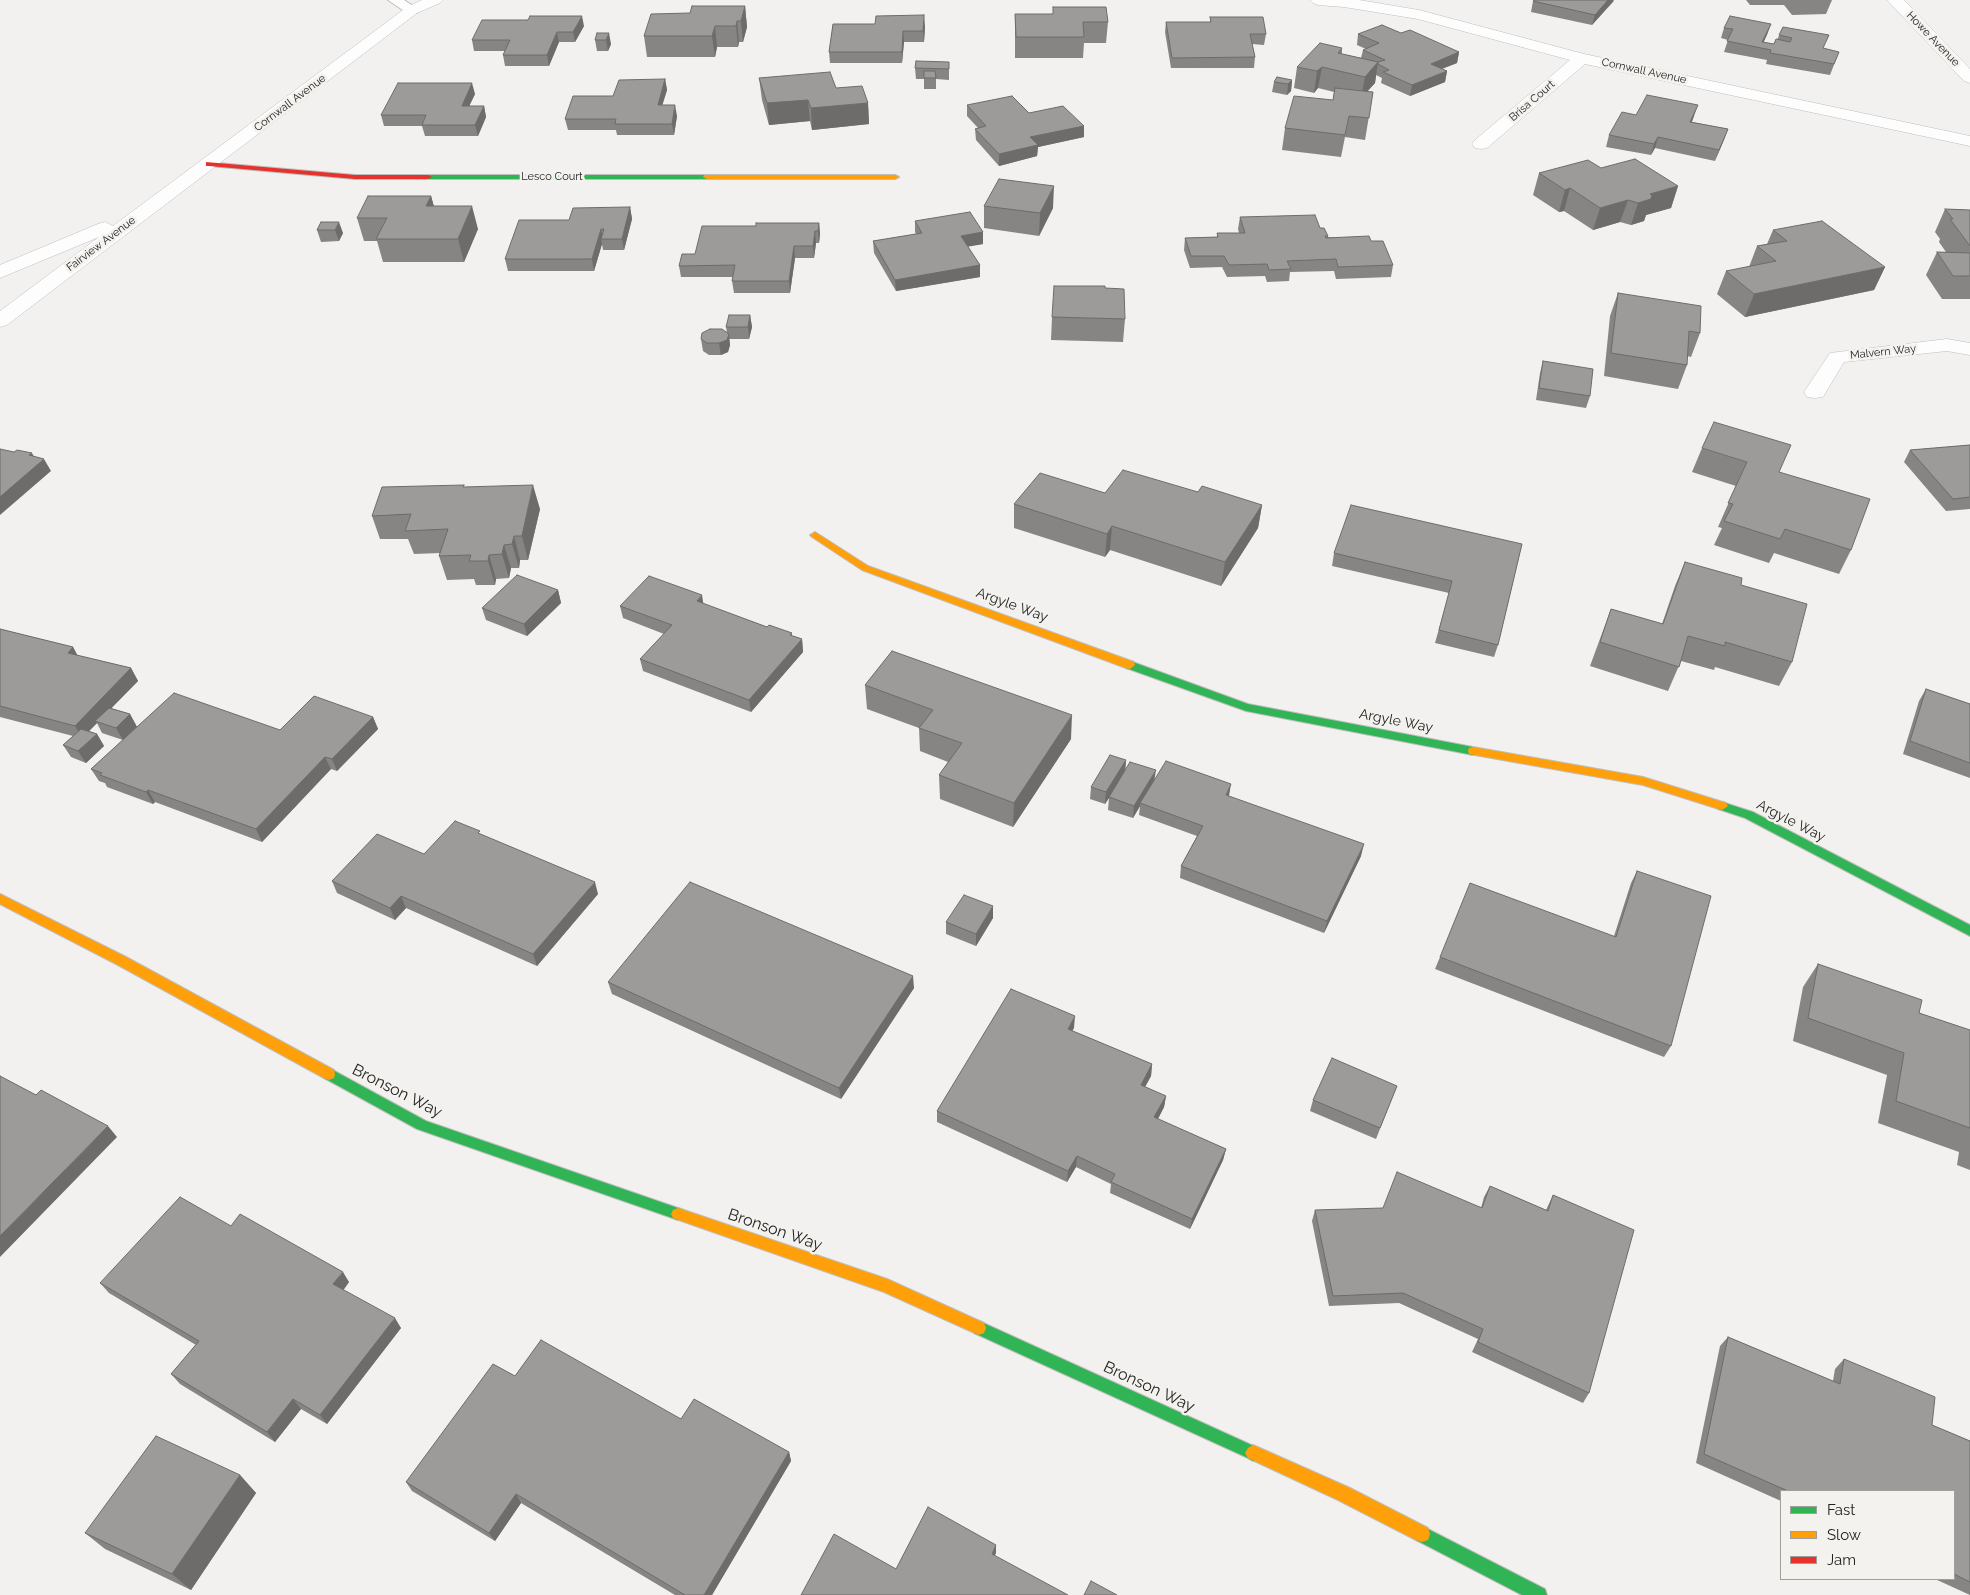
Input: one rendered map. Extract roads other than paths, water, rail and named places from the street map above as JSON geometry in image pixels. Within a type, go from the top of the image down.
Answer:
[{"type":"street","name":"Cornwall Avenue","points":[[147,210],[412,10],[435,0]]},
{"type":"street","name":"Cornwall Avenue","points":[[1318,0],[1344,2],[1419,15],[1582,58],[1970,141]]},
{"type":"street","name":"Howe Avenue","points":[[1896,0],[1970,78]]},
{"type":"street","points":[[1419,15],[1431,2]]},
{"type":"street","name":"Brisa Court","points":[[1481,144],[1582,58]]},
{"type":"street","name":"Lesco Court","points":[[209,164],[355,177],[895,176]]},
{"type":"street","name":"Fairview Avenue","points":[[0,272],[147,210]]},
{"type":"street","name":"Fairview Avenue","points":[[0,321],[147,210]]},
{"type":"street","name":"Malvern Way","points":[[1815,392],[1837,357],[1947,344],[1970,349]]},
{"type":"street","name":"Argyle Way","points":[[815,535],[865,568],[1246,707],[1399,738],[1643,781],[1750,815],[1970,931]]},
{"type":"street","name":"Bronson Way","points":[[0,899],[122,961],[422,1125],[887,1286],[1344,1494],[1539,1595]]},
{"type":"lane","points":[[395,0],[412,10]]}]
